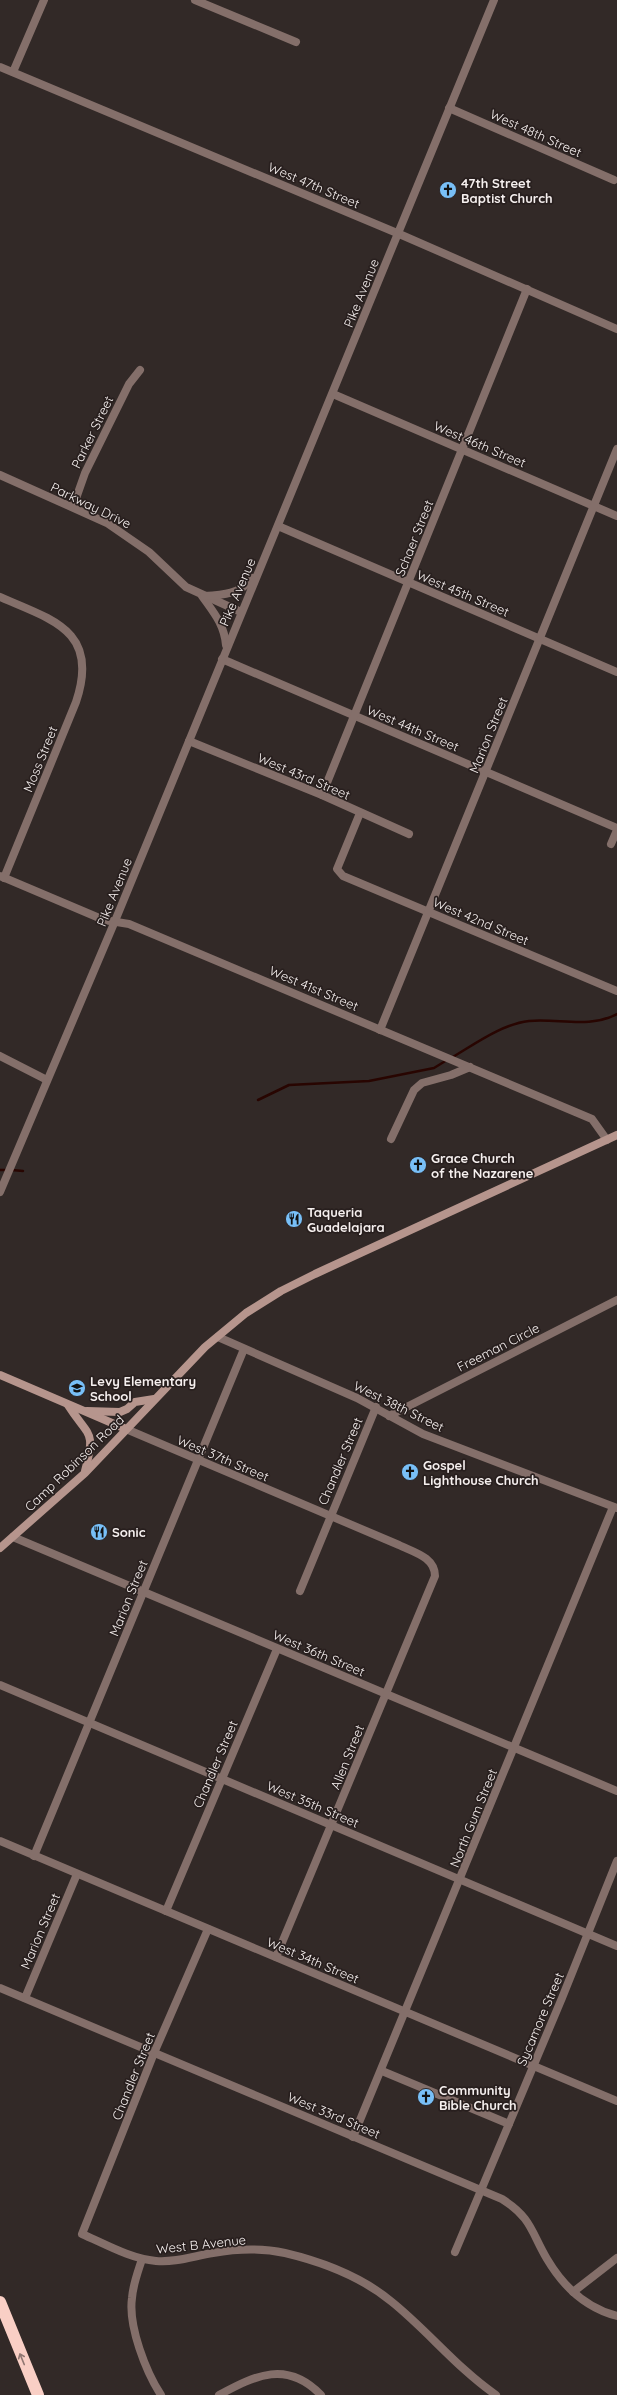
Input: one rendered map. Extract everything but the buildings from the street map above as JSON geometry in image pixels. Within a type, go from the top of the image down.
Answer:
[{"type":"highway","points":[[0,2302],[38,2395]]},
{"type":"main road","name":"Camp Robinson Road","points":[[0,1548],[85,1473],[154,1399],[218,1337],[246,1313],[291,1285],[617,1135]]},
{"type":"main road","name":"West 37th Street","points":[[0,1375],[126,1429]]},
{"type":"main road","points":[[83,1411],[120,1412],[135,1402],[154,1399]]},
{"type":"main road","points":[[68,1404],[89,1434],[91,1444],[85,1473]]},
{"type":"street","points":[[13,72],[44,0]]},
{"type":"street","points":[[195,0],[296,42]]},
{"type":"street","name":"Pike Avenue","points":[[0,1192],[115,921],[494,0]]},
{"type":"street","name":"West 47th Street","points":[[0,67],[397,233],[617,329]]},
{"type":"street","name":"West 48th Street","points":[[449,108],[614,180]]},
{"type":"street","name":"Schaer Street","points":[[322,795],[527,289]]},
{"type":"street","name":"Parker Street","points":[[73,507],[85,473],[129,384],[140,370]]},
{"type":"street","name":"West 46th Street","points":[[333,394],[617,516]]},
{"type":"street","name":"Marion Street","points":[[380,1030],[617,449]]},
{"type":"street","name":"Parkway Drive","points":[[0,475],[107,523],[134,540],[159,560],[186,587],[201,596],[241,612]]},
{"type":"street","name":"West 45th Street","points":[[278,526],[617,672]]},
{"type":"street","points":[[201,596],[223,595],[236,592],[248,584],[259,571]]},
{"type":"street","name":"Parkway Drive","points":[[201,596],[220,619],[227,646]]},
{"type":"street","name":"Moss Street","points":[[0,598],[57,623],[72,635],[79,645],[83,667],[80,692],[2,877]]},
{"type":"street","name":"West 44th Street","points":[[222,659],[617,829]]},
{"type":"street","name":"West 43rd Street","points":[[189,741],[322,795],[409,834]]},
{"type":"street","name":"West 42nd Street","points":[[360,813],[338,865],[338,871],[342,876],[617,991]]},
{"type":"street","points":[[611,844],[617,829]]},
{"type":"street","name":"West 41st Street","points":[[2,877],[104,920],[129,924],[592,1119],[607,1140]]},
{"type":"street","points":[[0,1056],[47,1080]]},
{"type":"street","points":[[391,1139],[414,1090],[422,1084],[470,1067]]},
{"type":"street","name":"Freeman Circle","points":[[389,1416],[617,1300]]},
{"type":"street","name":"West 38th Street","points":[[218,1337],[376,1407],[389,1416],[423,1434],[615,1508]]},
{"type":"street","name":"Marion Street","points":[[34,1856],[244,1349]]},
{"type":"street","name":"Chandler Street","points":[[300,1591],[376,1407]]},
{"type":"street","name":"West 37th Street","points":[[126,1429],[412,1552],[430,1561],[433,1566]]},
{"type":"street","name":"North Gum Street","points":[[353,2136],[382,2071],[514,1748],[615,1508]]},
{"type":"street","name":"West 36th Street","points":[[13,1537],[617,1791]]},
{"type":"street","name":"Allen Street","points":[[276,1957],[435,1576],[433,1566]]},
{"type":"street","name":"Chandler Street","points":[[166,1911],[277,1649]]},
{"type":"street","name":"West 35th Street","points":[[0,1685],[89,1724],[222,1778],[617,1946]]},
{"type":"street","name":"West 34th Street","points":[[0,1841],[617,2101]]},
{"type":"street","name":"Sycamore Street","points":[[455,2252],[482,2190],[617,1861]]},
{"type":"street","name":"Marion Street","points":[[25,1998],[77,1874]]},
{"type":"street","name":"Chandler Street","points":[[82,2234],[154,2053],[208,1928]]},
{"type":"street","name":"West 33rd Street","points":[[0,1988],[482,2190],[507,2203],[522,2214],[532,2226],[557,2274],[573,2292],[588,2303],[617,2316]]},
{"type":"street","points":[[382,2071],[509,2124]]},
{"type":"street","name":"West B Avenue","points":[[82,2234],[142,2259],[169,2261],[215,2252],[263,2250],[284,2253],[333,2268],[357,2279],[391,2301],[467,2374],[496,2395]]},
{"type":"street","points":[[573,2292],[617,2258]]},
{"type":"street","points":[[142,2259],[134,2286],[132,2318],[147,2365],[161,2395]]},
{"type":"street","points":[[220,2395],[251,2378],[275,2373],[304,2380],[321,2395]]},
{"type":"waterway","points":[[451,1058],[489,1035],[519,1023],[540,1020],[573,1022],[596,1021],[617,1014]]},
{"type":"waterway","points":[[258,1100],[289,1085],[369,1081],[434,1068],[447,1060]]},
{"type":"waterway","points":[[0,1170],[7,1170]]},
{"type":"waterway","points":[[12,1170],[23,1171]]},
{"type":"place","name":"47th Street Baptist Church","points":[[448,190]]},
{"type":"place","name":"Grace Church of the Nazarene","points":[[418,1165]]},
{"type":"place","name":"Taqueria Guadelajara","points":[[294,1219]]},
{"type":"place","name":"Levy Elementary School","points":[[77,1388]]},
{"type":"place","name":"Gospel Lighthouse Church","points":[[410,1472]]},
{"type":"place","name":"Sonic","points":[[99,1532]]},
{"type":"place","name":"Community Bible Church","points":[[426,2097]]}]
